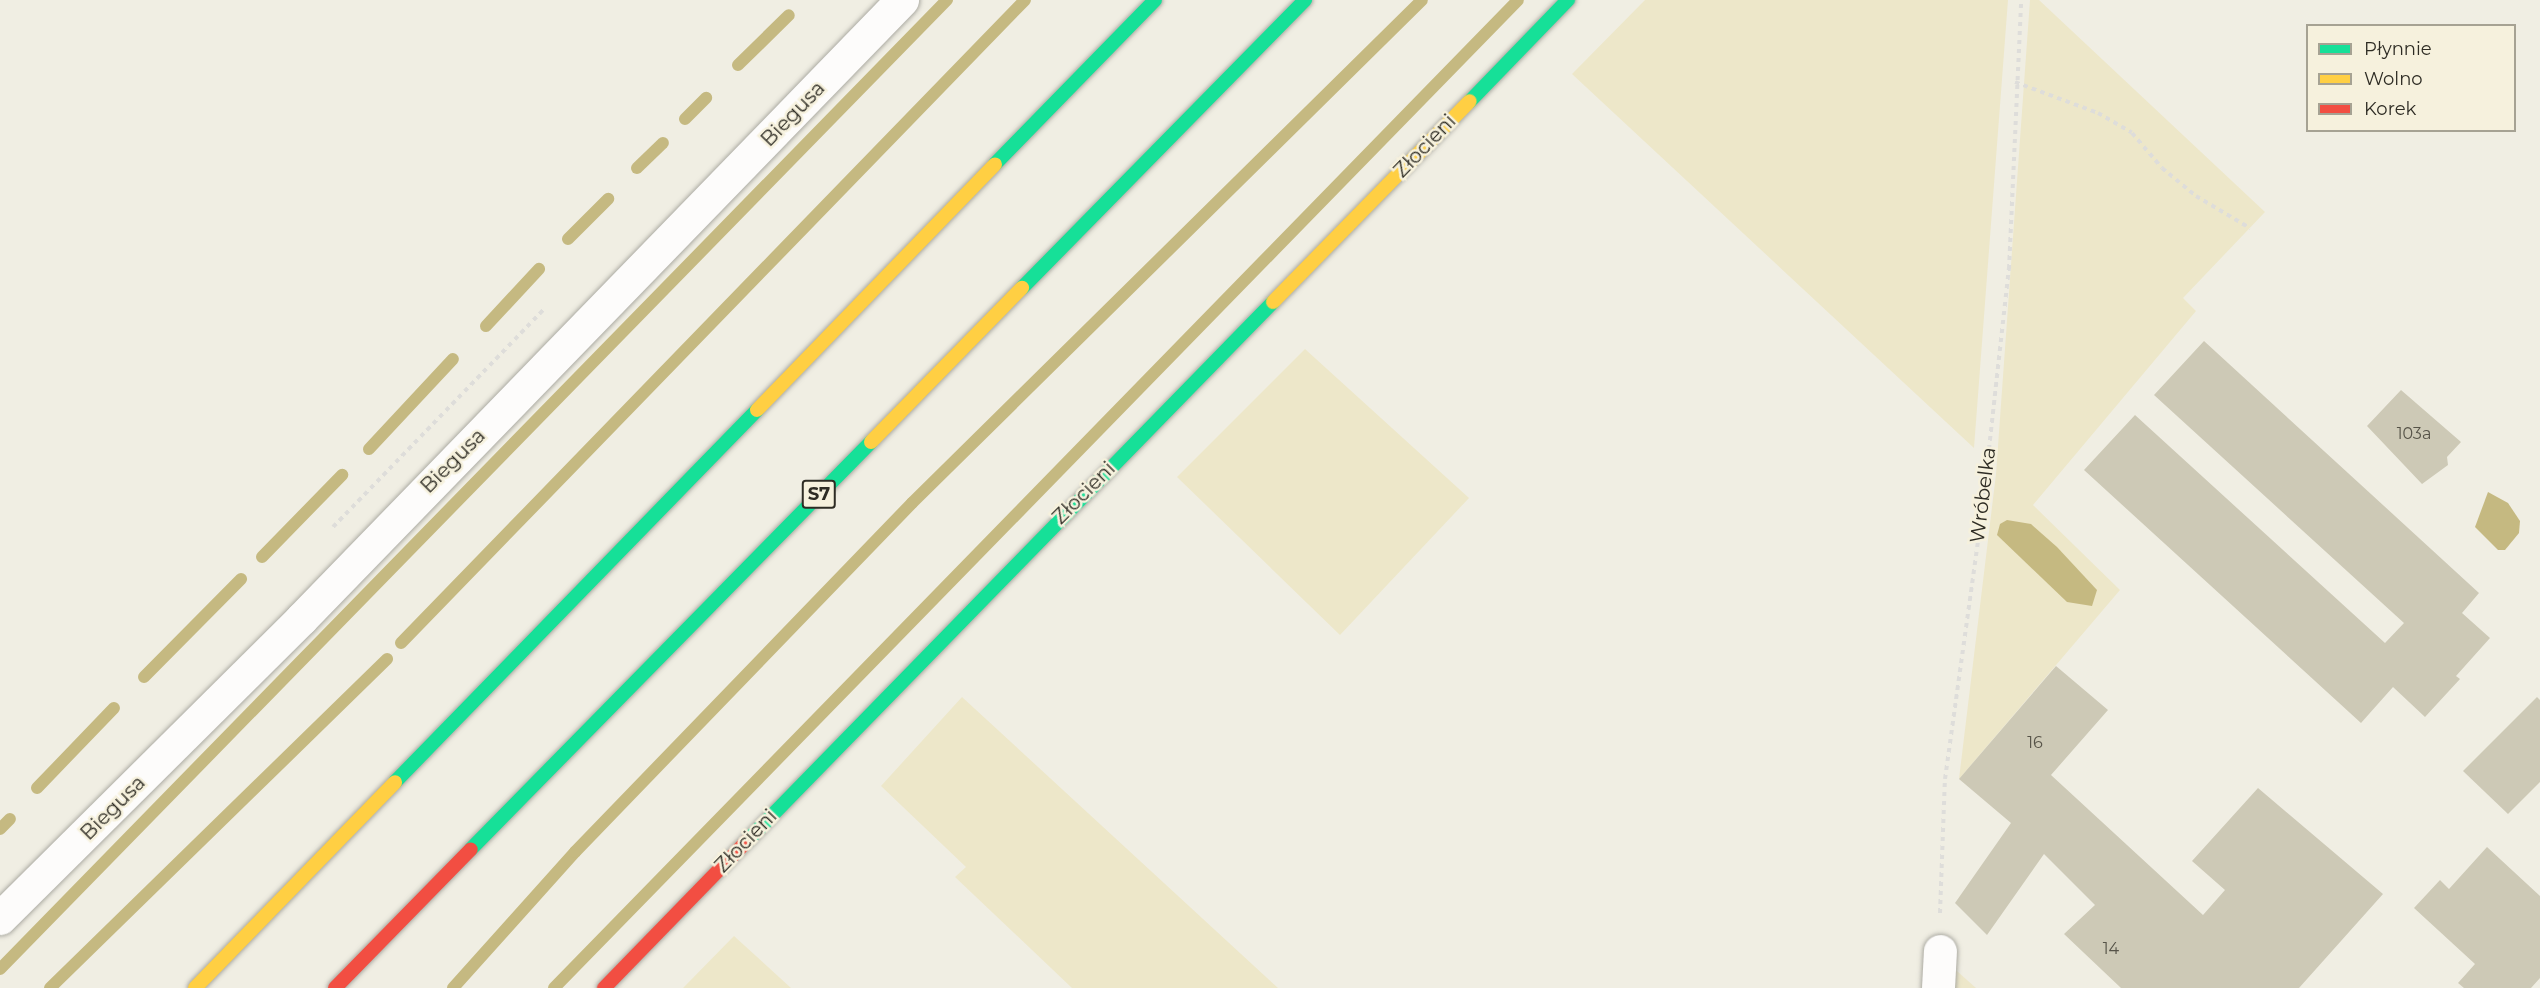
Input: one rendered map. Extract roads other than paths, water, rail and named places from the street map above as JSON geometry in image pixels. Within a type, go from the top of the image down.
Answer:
[{"type":"main road","points":[[195,988],[1155,0]]},
{"type":"main road","name":"S7","points":[[335,988],[1305,0]]},
{"type":"main road","name":"Złocieni","points":[[604,988],[1568,0]]},
{"type":"street","name":"Biegusa","points":[[0,918],[301,619],[902,0]]},
{"type":"street","points":[[1938,988],[1940,951]]},
{"type":"waterway","points":[[0,969],[947,0]]},
{"type":"waterway","points":[[401,643],[1025,0]]},
{"type":"waterway","points":[[453,988],[575,852],[912,503],[1422,0]]},
{"type":"waterway","points":[[554,988],[1518,0]]},
{"type":"waterway","points":[[738,65],[789,15]]},
{"type":"waterway","points":[[685,119],[706,98]]},
{"type":"waterway","points":[[637,168],[663,143]]},
{"type":"waterway","points":[[568,239],[608,199]]},
{"type":"waterway","points":[[486,326],[539,269]]},
{"type":"waterway","points":[[369,449],[453,359]]},
{"type":"waterway","points":[[262,557],[342,475]]},
{"type":"waterway","points":[[144,677],[241,579]]},
{"type":"waterway","points":[[50,988],[387,659]]},
{"type":"waterway","points":[[37,788],[114,708]]},
{"type":"waterway","points":[[0,829],[10,819]]}]
